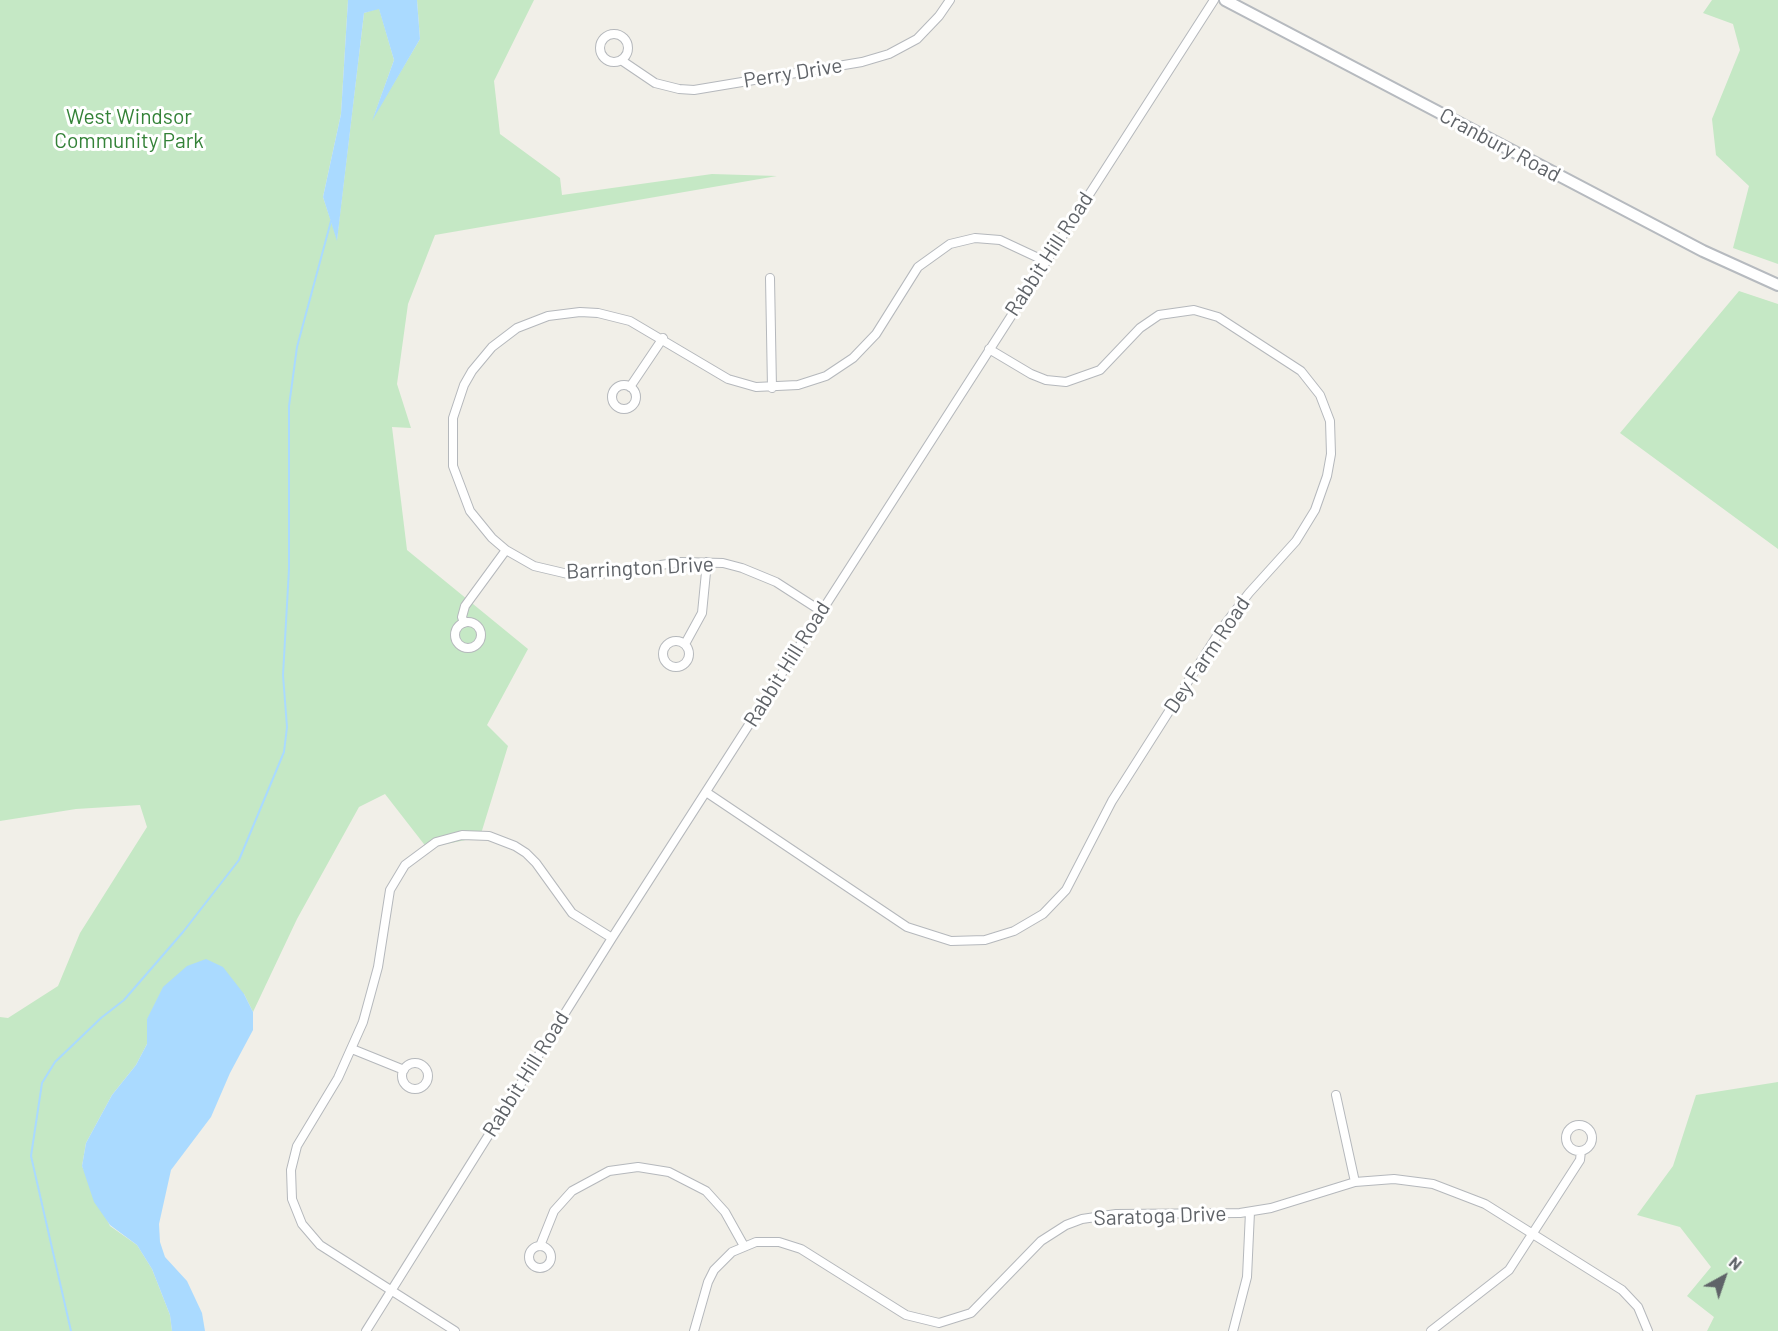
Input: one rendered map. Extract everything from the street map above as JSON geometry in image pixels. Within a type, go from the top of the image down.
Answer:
[{"type":"street","name":"Perry Drive","points":[[621,60],[655,83],[687,90],[862,62],[889,54],[917,39],[939,16],[950,0]]},
{"type":"street","name":"Rabbit Hill Road","points":[[366,1331],[612,938],[1214,0]]},
{"type":"street","name":"Cranbury Road","points":[[1225,0],[1702,251],[1778,285]]},
{"type":"street","name":"Barrington Drive","points":[[821,611],[758,573],[707,562],[681,562],[600,574],[568,574],[534,566],[506,550],[492,538],[470,512],[457,482],[452,459],[451,434],[457,403],[464,386],[481,358],[517,328],[564,313],[580,312],[614,316],[637,324],[728,379],[772,388],[812,381],[853,358],[876,334],[918,267],[933,254],[950,244],[975,238],[1000,240],[1045,261]]},
{"type":"street","points":[[770,278],[772,388]]},
{"type":"street","name":"Dey Farm Road","points":[[706,792],[907,927],[936,938],[969,941],[1014,931],[1043,914],[1066,890],[1112,801],[1222,628],[1249,593],[1296,541],[1315,510],[1327,476],[1331,454],[1330,421],[1320,395],[1301,371],[1218,317],[1182,309],[1159,315],[1140,328],[1100,370],[1066,382],[1046,380],[1031,374],[989,349]]},
{"type":"street","points":[[630,387],[663,338]]},
{"type":"street","points":[[464,623],[462,617],[465,606],[506,550]]},
{"type":"street","points":[[685,644],[702,613],[707,562]]},
{"type":"street","points":[[455,1331],[320,1245],[302,1224],[292,1199],[291,1170],[297,1146],[338,1078],[352,1049],[371,995],[390,890],[405,865],[436,842],[450,837],[476,834],[496,838],[515,846],[536,863],[572,913],[612,938]]},
{"type":"street","points":[[352,1049],[404,1070]]},
{"type":"street","points":[[1336,1095],[1355,1182]]},
{"type":"street","points":[[1431,1331],[1450,1314],[1498,1280],[1518,1258],[1580,1160],[1581,1151]]},
{"type":"street","points":[[540,1246],[554,1211],[572,1191],[609,1172],[638,1167],[669,1172],[706,1191],[725,1212],[744,1246]]},
{"type":"street","name":"Saratoga Drive","points":[[694,1331],[708,1282],[714,1270],[732,1252],[744,1246],[769,1241],[790,1244],[906,1315],[939,1327],[971,1313],[1041,1241],[1066,1225],[1082,1219],[1116,1214],[1220,1215],[1250,1212],[1355,1182],[1405,1179],[1452,1189],[1485,1204],[1533,1234],[1622,1290],[1638,1307],[1648,1331]]},
{"type":"street","points":[[1233,1331],[1247,1277],[1250,1212]]},
{"type":"green space","name":"West Windsor Community Park","points":[[0,0],[348,0],[341,114],[323,197],[337,239],[364,13],[379,8],[394,60],[374,116],[420,39],[417,0],[534,0],[494,81],[500,134],[560,178],[562,195],[712,174],[777,176],[435,235],[408,304],[397,384],[411,428],[392,427],[407,550],[528,649],[487,725],[508,746],[480,837],[427,848],[385,794],[359,807],[297,919],[253,1012],[244,994],[147,1019],[147,1044],[136,1065],[112,1095],[86,1143],[82,1166],[110,1226],[137,1245],[152,1269],[170,1315],[172,1331],[0,1331],[0,1017],[8,1018],[58,986],[80,933],[147,827],[140,805],[76,809],[0,821]]},
{"type":"green space","points":[[1712,0],[1778,0],[1778,264],[1733,248],[1749,186],[1716,155],[1712,119],[1740,50],[1733,24],[1703,13]]},
{"type":"green space","points":[[1739,291],[1778,304],[1778,549],[1620,433]]},
{"type":"green space","points":[[1778,1082],[1778,1331],[1707,1331],[1714,1317],[1687,1296],[1711,1267],[1680,1227],[1637,1215],[1673,1166],[1696,1095]]},
{"type":"water","points":[[348,0],[417,0],[420,39],[372,121],[394,60],[379,9],[364,13],[337,241],[323,197],[341,114]]},
{"type":"water","points":[[206,959],[223,967],[244,994],[253,1012],[253,1030],[230,1073],[211,1117],[171,1170],[159,1224],[160,1242],[165,1257],[187,1281],[202,1313],[205,1331],[172,1331],[170,1315],[152,1269],[137,1245],[110,1225],[94,1202],[82,1166],[86,1143],[112,1095],[136,1065],[147,1044],[147,1019],[163,987],[187,966]]},
{"type":"waterway","points":[[71,1331],[31,1156],[42,1083],[55,1062],[101,1018],[124,1000],[183,932],[239,860],[284,752],[287,727],[283,675],[289,569],[289,406],[297,347],[331,221]]}]
